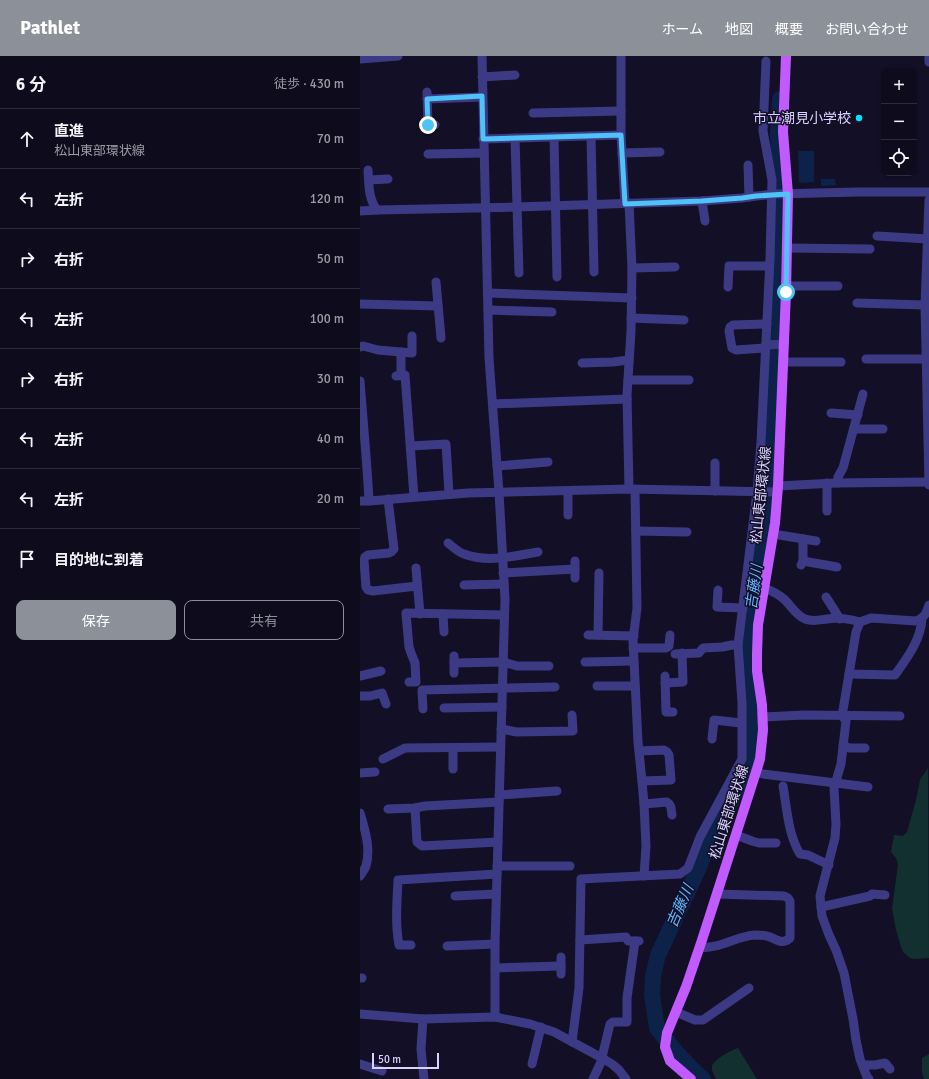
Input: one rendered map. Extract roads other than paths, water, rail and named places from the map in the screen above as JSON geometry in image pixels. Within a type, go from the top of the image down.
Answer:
[{"type":"main road","name":"松山東部環状線","points":[[687,1078],[670,1061],[665,1047],[667,1033],[700,947],[760,759],[762,745],[763,717],[757,671],[758,625],[773,534],[777,490],[787,248],[787,194],[783,132],[786,56]]},
{"type":"street","points":[[360,59],[398,56]]},
{"type":"street","points":[[482,56],[488,310],[504,584],[496,894],[495,1017]]},
{"type":"street","points":[[621,56],[621,135],[632,268],[627,400],[636,531],[637,608],[634,636],[634,661],[638,742],[644,804],[646,846],[644,876]]},
{"type":"street","points":[[929,56],[929,62]]},
{"type":"street","points":[[572,1042],[579,988],[581,879],[680,874],[688,868],[700,837],[742,759],[742,703],[738,645],[759,492],[773,195],[772,180],[763,131],[766,61]]},
{"type":"street","points":[[482,77],[515,75]]},
{"type":"street","points":[[435,125],[428,125],[427,96],[482,96]]},
{"type":"street","points":[[534,113],[583,107],[621,111]]},
{"type":"street","points":[[483,139],[621,135]]},
{"type":"street","points":[[590,136],[594,272]]},
{"type":"street","points":[[554,137],[557,277]]},
{"type":"street","points":[[515,138],[519,273]]},
{"type":"street","points":[[622,153],[660,152]]},
{"type":"street","points":[[428,154],[484,153]]},
{"type":"street","points":[[748,165],[749,197]]},
{"type":"street","points":[[368,170],[370,196],[372,203],[377,210]]},
{"type":"street","points":[[369,180],[388,179]]},
{"type":"street","points":[[360,211],[627,204],[702,201],[787,194],[929,192]]},
{"type":"street","points":[[360,381],[367,467],[364,501],[468,492],[632,490],[759,492],[827,483],[929,483],[926,359],[929,200]]},
{"type":"street","points":[[702,201],[705,221]]},
{"type":"street","points":[[877,236],[928,235]]},
{"type":"street","points":[[787,248],[870,249]]},
{"type":"street","points":[[728,287],[729,266],[769,266]]},
{"type":"street","points":[[632,268],[675,267]]},
{"type":"street","points":[[436,282],[441,338]]},
{"type":"street","points":[[786,286],[838,286]]},
{"type":"street","points":[[488,293],[632,298]]},
{"type":"street","points":[[856,303],[927,302]]},
{"type":"street","points":[[360,304],[438,306]]},
{"type":"street","points":[[488,310],[552,312]]},
{"type":"street","points":[[631,314],[683,317]]},
{"type":"street","points":[[767,324],[733,325],[730,327],[729,331],[732,348],[736,350],[782,344]]},
{"type":"street","points":[[360,347],[363,346],[378,350],[412,352],[412,336]]},
{"type":"street","points":[[401,352],[398,376],[405,375],[414,497]]},
{"type":"street","points":[[866,358],[926,359]]},
{"type":"street","points":[[582,363],[629,360]]},
{"type":"street","points":[[783,362],[841,362]]},
{"type":"street","points":[[628,380],[689,380]]},
{"type":"street","points":[[838,483],[838,477],[843,468],[863,394]]},
{"type":"street","points":[[493,404],[627,400]]},
{"type":"street","points":[[831,413],[858,415]]},
{"type":"street","points":[[854,429],[884,429]]},
{"type":"street","points":[[410,446],[446,444],[449,494]]},
{"type":"street","points":[[497,466],[548,462]]},
{"type":"street","points":[[715,463],[715,491]]},
{"type":"street","points":[[827,483],[827,511]]},
{"type":"street","points":[[568,491],[568,515]]},
{"type":"street","points":[[388,499],[394,549],[389,553],[365,556],[366,587],[368,590],[373,591],[417,586]]},
{"type":"street","points":[[636,531],[687,532]]},
{"type":"street","points":[[773,534],[816,541]]},
{"type":"street","points":[[803,539],[802,564],[837,567]]},
{"type":"street","points":[[448,543],[462,554],[480,558],[491,559],[538,552]]},
{"type":"street","points":[[416,568],[420,614]]},
{"type":"street","points":[[503,573],[575,569]]},
{"type":"street","points":[[598,635],[599,573]]},
{"type":"street","points":[[464,585],[504,584]]},
{"type":"street","points":[[764,588],[781,596],[799,616],[806,620],[813,621],[827,619],[852,619],[860,622],[871,618],[916,621],[922,618],[929,605]]},
{"type":"street","points":[[718,590],[717,607],[743,608]]},
{"type":"street","points":[[826,597],[840,619]]},
{"type":"street","points":[[409,682],[416,682],[416,663],[410,653],[406,614],[504,615]]},
{"type":"street","points":[[443,614],[444,632]]},
{"type":"street","points":[[849,674],[895,675],[918,639],[922,628],[922,618]]},
{"type":"street","points":[[860,622],[856,632],[842,716],[846,721],[841,764],[834,788],[836,824],[835,838],[820,896],[821,907],[828,935],[836,950],[844,973],[856,1040],[866,1078]]},
{"type":"street","points":[[588,635],[634,636]]},
{"type":"street","points":[[634,648],[666,648],[670,646],[670,635]]},
{"type":"street","points":[[673,712],[666,712],[665,679],[683,682],[679,654],[699,653],[703,648],[738,645]]},
{"type":"street","points":[[585,662],[634,661]]},
{"type":"street","points":[[454,664],[503,662],[517,666],[548,666]]},
{"type":"street","points":[[360,676],[381,671]]},
{"type":"street","points":[[598,686],[635,686]]},
{"type":"street","points":[[420,703],[422,690],[555,688]]},
{"type":"street","points":[[360,696],[382,694],[386,704]]},
{"type":"street","points":[[444,708],[502,707]]},
{"type":"street","points":[[501,729],[517,732],[573,731],[572,715]]},
{"type":"street","points":[[763,717],[804,715],[900,716]]},
{"type":"street","points":[[712,739],[714,720],[742,723]]},
{"type":"street","points":[[843,745],[849,748],[865,748]]},
{"type":"street","points":[[383,760],[405,748],[500,747]]},
{"type":"street","points":[[453,748],[453,769]]},
{"type":"street","points":[[639,751],[664,750],[669,755],[671,780],[642,781]]},
{"type":"street","points":[[360,773],[375,772]]},
{"type":"street","points":[[756,772],[868,787]]},
{"type":"street","points":[[783,786],[790,828],[800,854],[808,855],[829,865]]},
{"type":"street","points":[[388,809],[415,808],[499,798],[541,796],[557,791]]},
{"type":"street","points":[[644,804],[664,801],[670,803],[672,815]]},
{"type":"street","points":[[415,808],[417,842],[422,846],[498,842]]},
{"type":"street","points":[[360,813],[366,835],[368,850],[366,867],[360,876]]},
{"type":"street","points":[[736,835],[759,843],[776,843]]},
{"type":"street","points":[[412,945],[399,946],[396,911],[398,880],[412,875],[570,866]]},
{"type":"street","points":[[455,896],[496,894]]},
{"type":"street","points":[[700,947],[707,948],[754,935],[767,936],[776,941],[782,942],[790,938],[790,901],[788,898],[784,896],[717,894]]},
{"type":"street","points":[[821,907],[870,896],[872,894],[885,895]]},
{"type":"street","points":[[580,940],[626,937],[628,941],[637,941],[628,998],[627,1022],[613,1022],[610,1024],[601,1062],[593,1079]]},
{"type":"street","points":[[451,948],[495,944]]},
{"type":"street","points":[[495,968],[561,966]]},
{"type":"street","points":[[676,1012],[695,1020],[703,1020],[745,988]]},
{"type":"street","points":[[360,1014],[423,1019],[495,1017],[530,1024],[554,1032],[602,1058],[619,1070],[626,1079]]},
{"type":"street","points":[[423,1019],[421,1049],[424,1079]]},
{"type":"street","points":[[532,1064],[541,1027]]},
{"type":"street","points":[[863,1065],[885,1063],[890,1069]]},
{"type":"street","points":[[360,1064],[382,1071]]},
{"type":"water","points":[[798,151],[814,151],[814,182],[799,183]]},
{"type":"water","points":[[821,179],[835,179],[836,185],[821,186]]},
{"type":"waterway","name":"吉藤川","points":[[703,1079],[675,1051],[657,1028],[652,995],[653,976],[658,955],[700,865],[712,834],[744,778],[750,763],[750,719],[745,650],[764,514],[772,405],[779,234],[778,133],[780,99]]},
{"type":"place","name":"市立潮見小学校","points":[[859,118]]}]
